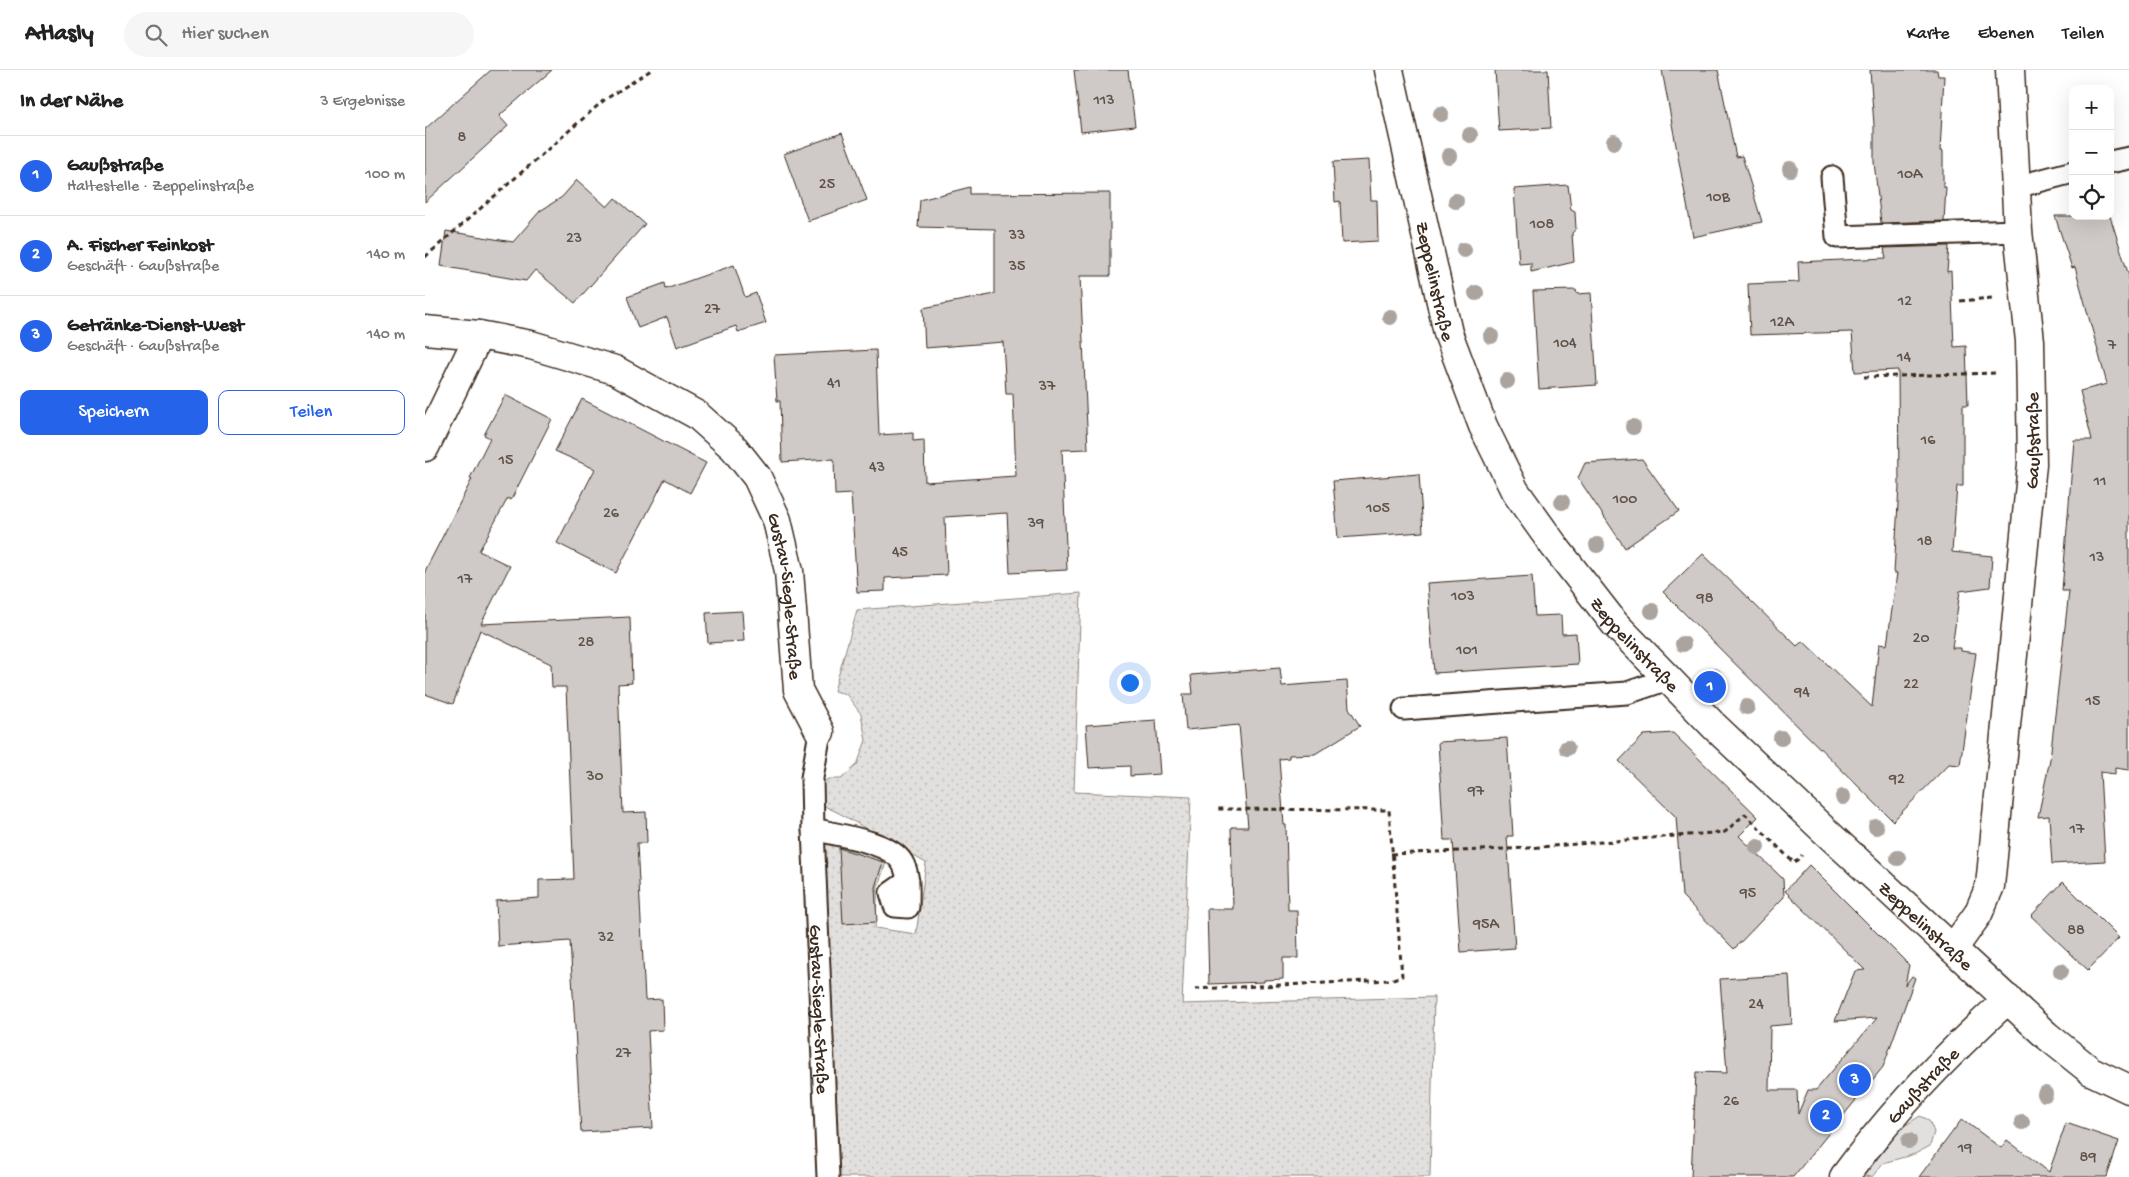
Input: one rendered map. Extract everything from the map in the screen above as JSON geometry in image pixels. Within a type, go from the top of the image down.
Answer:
[{"type":"street","name":"Zeppelinstraße","points":[[1389,70],[1447,333],[1483,426],[1515,491],[1555,548],[1615,624],[1668,679],[1784,792],[2046,1035],[2091,1071],[2129,1089]]},
{"type":"street","name":"Gaußstraße","points":[[1953,949],[1978,914],[1990,886],[2032,464],[2030,341],[2018,231],[2010,70]]},
{"type":"street","name":"Gustav-Siegle-Straße","points":[[425,330],[479,335],[531,345],[615,370],[697,415],[734,448],[757,477],[777,520],[789,571],[798,690],[820,732]]},
{"type":"street","points":[[425,447],[479,335]]},
{"type":"street","name":"Gaußstraße","points":[[1844,1177],[1875,1135],[1922,1084],[1971,1032],[2008,1000]]},
{"type":"lane","points":[[2114,161],[2129,158]]},
{"type":"lane","points":[[2016,187],[2069,173]]},
{"type":"lane","points":[[1832,177],[1837,237],[2018,231]]},
{"type":"lane","points":[[1404,709],[1627,693],[1668,679]]},
{"type":"lane","name":"Gustav-Siegle-Straße","points":[[820,732],[812,778],[828,1177]]},
{"type":"lane","points":[[813,830],[885,847],[901,861],[908,881]]},
{"type":"path","points":[[425,257],[603,101],[651,70]]},
{"type":"path","points":[[1863,377],[2030,372]]},
{"type":"path","points":[[1195,989],[1390,980],[1402,976],[1389,810],[1216,809]]},
{"type":"path","points":[[1391,854],[1528,848],[1725,832],[1745,814],[1794,863]]},
{"type":"shaded area","points":[[1081,593],[1074,792],[1191,797],[1182,1004],[1434,997],[1430,1177],[837,1177],[820,839],[887,860],[878,886],[875,928],[916,934],[926,863],[820,804],[817,786],[828,779],[841,779],[857,765],[866,740],[861,714],[846,694],[834,691],[857,610]]},
{"type":"shaded area","points":[[1920,1116],[1929,1120],[1934,1132],[1930,1146],[1915,1154],[1883,1163],[1872,1177],[1864,1176],[1901,1128]]},
{"type":"building","points":[[491,70],[552,70],[499,116],[508,126],[425,202],[425,129]]},
{"type":"building","points":[[1074,70],[1128,70],[1135,126],[1081,132]]},
{"type":"building","points":[[1495,70],[1548,70],[1551,128],[1499,131]]},
{"type":"building","points":[[1662,70],[1718,70],[1736,157],[1742,156],[1762,222],[1693,237]]},
{"type":"building","points":[[1870,70],[1937,70],[1938,76],[1944,76],[1940,151],[1943,151],[1943,187],[1946,187],[1944,221],[1881,223],[1874,162],[1874,125]]},
{"type":"building","points":[[842,133],[867,200],[808,221],[784,154]]},
{"type":"building","points":[[1369,160],[1371,200],[1377,200],[1378,241],[1342,243],[1340,201],[1335,202],[1333,162]]},
{"type":"building","points":[[577,180],[607,207],[615,198],[645,224],[575,303],[535,270],[526,281],[441,266],[446,231],[513,242],[540,211],[562,197]]},
{"type":"building","points":[[1568,185],[1571,210],[1575,212],[1576,229],[1572,233],[1574,262],[1531,272],[1531,263],[1519,264],[1514,189]]},
{"type":"building","points":[[970,187],[970,194],[1110,193],[1110,276],[1080,276],[1088,449],[1062,450],[1067,570],[1010,573],[1007,513],[945,517],[947,575],[885,578],[885,591],[857,592],[851,494],[835,495],[834,459],[782,462],[780,401],[777,401],[774,355],[876,350],[879,435],[913,433],[913,441],[924,440],[925,482],[1016,476],[1013,394],[1006,394],[1003,342],[925,348],[923,308],[995,294],[995,229],[918,227],[920,200]]},
{"type":"building","points":[[2055,216],[2069,216],[2069,220],[2111,220],[2129,276],[2129,770],[2115,768],[2115,774],[2100,772],[2105,861],[2052,864],[2049,816],[2038,817],[2050,759],[2069,591],[2062,591],[2074,440],[2092,440],[2080,391],[2107,384],[2075,267],[2072,268]]},
{"type":"building","points":[[1949,246],[1947,272],[1951,271],[1954,347],[1966,346],[1968,405],[1963,405],[1963,486],[1957,486],[1952,552],[1992,556],[1990,587],[1960,591],[1952,648],[1961,648],[1961,651],[1976,653],[1960,765],[1949,764],[1893,821],[1663,592],[1703,554],[1797,646],[1803,641],[1872,707],[1879,644],[1887,645],[1897,573],[1894,573],[1899,486],[1898,370],[1855,372],[1852,332],[1750,335],[1748,284],[1799,282],[1798,262],[1886,258],[1884,248]]},
{"type":"building","points":[[734,265],[745,297],[756,293],[766,323],[738,332],[736,326],[677,347],[667,317],[638,328],[627,297],[665,283],[666,289]]},
{"type":"building","points":[[1576,290],[1577,294],[1591,293],[1597,385],[1539,389],[1533,291]]},
{"type":"building","points":[[505,395],[552,419],[511,500],[508,498],[479,551],[510,566],[481,624],[630,617],[632,683],[618,684],[623,813],[646,812],[647,843],[637,843],[645,1000],[662,999],[663,1030],[648,1031],[653,1128],[581,1132],[570,941],[498,946],[496,901],[539,898],[539,880],[574,879],[566,687],[552,687],[551,664],[480,630],[453,704],[425,694],[425,571],[472,479],[470,478],[490,438],[484,435]]},
{"type":"building","points":[[582,399],[706,463],[690,493],[665,479],[616,573],[557,543],[595,469],[555,451]]},
{"type":"building","points":[[1642,459],[1679,511],[1625,548],[1578,478],[1585,463]]},
{"type":"building","points":[[1419,474],[1423,532],[1338,538],[1333,481]]},
{"type":"building","points":[[1532,576],[1535,616],[1561,615],[1562,634],[1576,633],[1578,664],[1434,673],[1427,583]]},
{"type":"building","points":[[742,611],[744,641],[708,643],[706,613]]},
{"type":"building","points":[[1280,668],[1282,686],[1347,681],[1349,708],[1360,726],[1315,754],[1289,755],[1289,758],[1279,759],[1284,825],[1286,825],[1288,910],[1297,910],[1298,958],[1283,958],[1283,979],[1264,980],[1264,982],[1209,984],[1207,909],[1233,909],[1231,827],[1248,827],[1239,725],[1186,730],[1183,694],[1193,694],[1191,675]]},
{"type":"building","points":[[1156,720],[1160,774],[1130,776],[1130,766],[1089,768],[1086,725]]},
{"type":"building","points":[[1673,733],[1758,817],[1739,836],[1783,879],[1784,897],[1734,949],[1682,896],[1676,817],[1619,761],[1644,735]]},
{"type":"building","points":[[1507,738],[1513,836],[1507,836],[1515,948],[1461,952],[1453,840],[1444,840],[1438,742]]},
{"type":"building","points":[[839,848],[883,862],[875,887],[877,922],[843,924]]},
{"type":"building","points":[[1809,865],[1909,965],[1905,985],[1912,976],[1915,978],[1883,1067],[1793,1177],[1691,1177],[1696,1072],[1727,1073],[1720,979],[1789,975],[1792,1024],[1770,1026],[1769,1090],[1797,1090],[1798,1114],[1808,1090],[1816,1090],[1877,1018],[1835,1021],[1855,971],[1865,970],[1785,891]]},
{"type":"building","points":[[2063,882],[2119,938],[2088,970],[2031,916]]},
{"type":"building","points":[[1962,1119],[2001,1148],[2007,1140],[2049,1172],[2066,1123],[2119,1141],[2107,1177],[1919,1177]]},
{"type":"place","name":"Gaußstraße","points":[[1710,687]]},
{"type":"place","name":"Getränke-Dienst-West","points":[[1855,1080]]},
{"type":"place","name":"A. Fischer Feinkost","points":[[1826,1116]]}]
